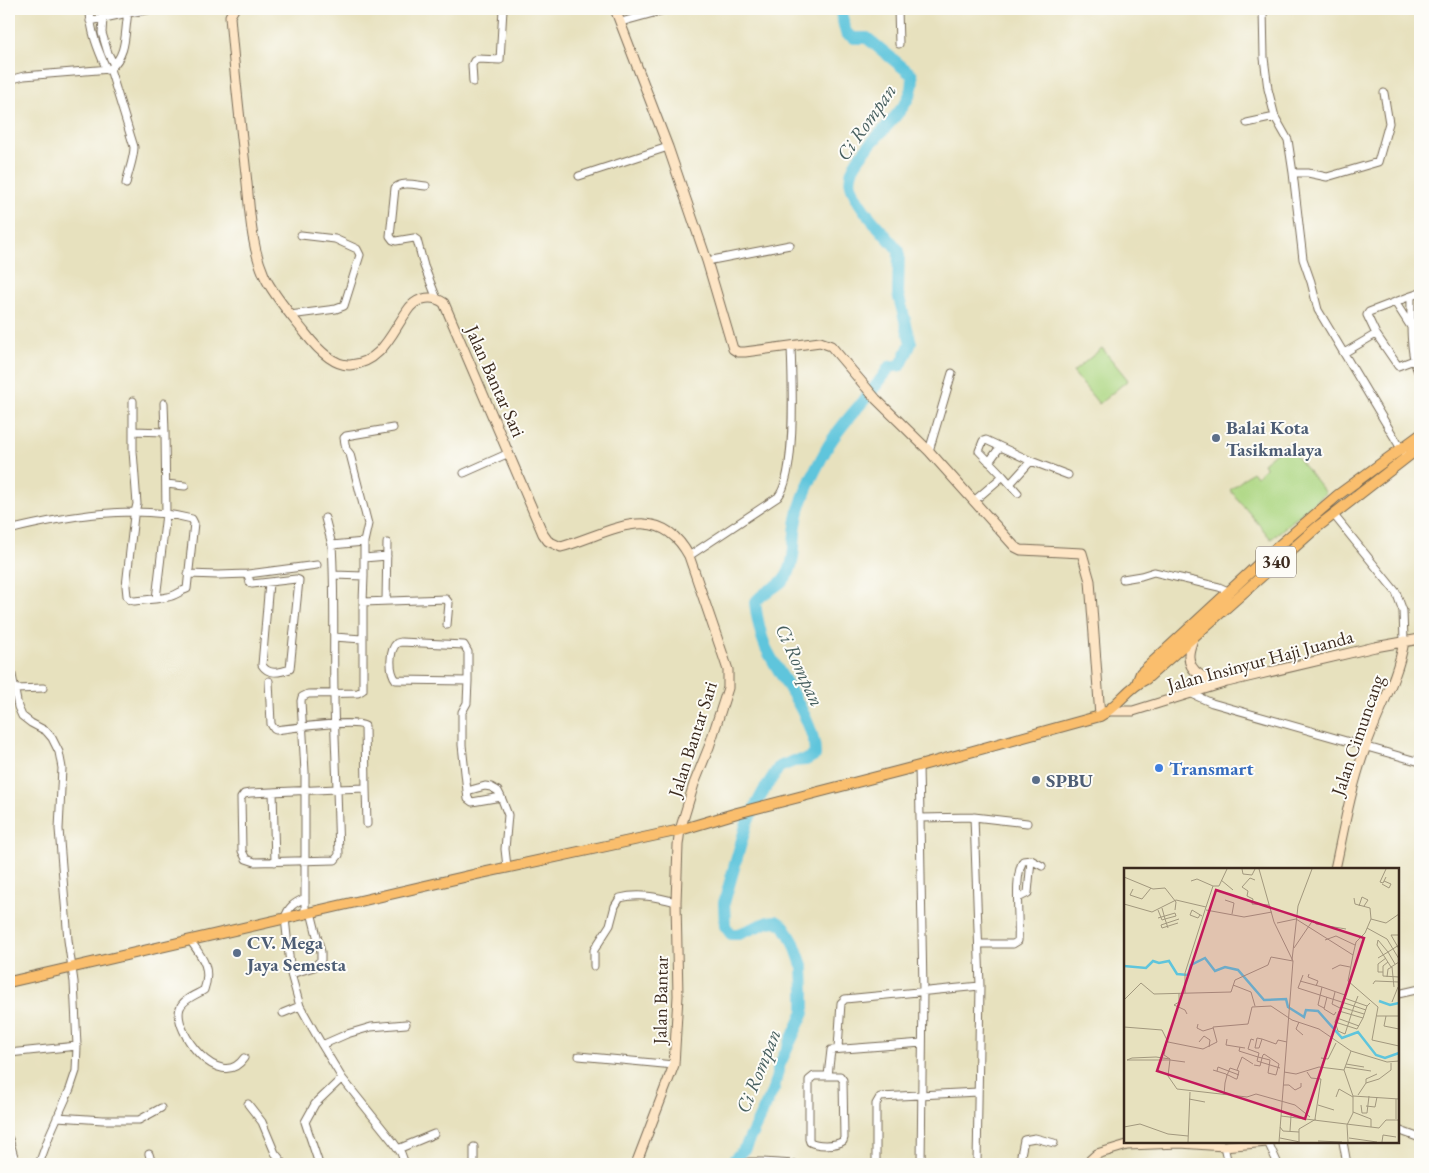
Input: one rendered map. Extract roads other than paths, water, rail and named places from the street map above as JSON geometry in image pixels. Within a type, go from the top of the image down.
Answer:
[{"type":"main road","points":[[1403,453],[1420,435]]},
{"type":"main road","name":"340","points":[[1137,683],[1146,679],[1194,635],[1338,495],[1403,453],[1420,447]]},
{"type":"main road","name":"340","points":[[1137,683],[1141,673],[1228,591],[1333,514],[1403,453]]},
{"type":"main road","points":[[9,982],[507,867],[680,830],[737,813],[919,766],[1105,713],[1137,683]]},
{"type":"street","points":[[90,9],[102,33],[134,147],[134,156],[128,170],[126,184]]},
{"type":"street","points":[[100,9],[96,19],[95,44],[111,68]]},
{"type":"street","points":[[96,19],[153,9]]},
{"type":"street","points":[[234,9],[230,16],[234,71],[254,245],[264,276],[290,314],[315,346],[335,362],[351,365],[366,361],[375,355],[391,337],[411,307],[425,298],[438,298],[424,266],[417,240],[414,238],[396,241],[390,236],[395,188],[404,184],[426,186]]},
{"type":"street","points":[[473,82],[472,65],[474,61],[478,59],[500,60],[503,9]]},
{"type":"street","points":[[615,9],[668,146],[707,261],[733,349],[738,352],[745,352],[820,342],[831,346],[845,365],[876,399],[929,450],[1018,549],[1079,552],[1083,555],[1090,581],[1105,713]]},
{"type":"street","points":[[621,22],[668,9]]},
{"type":"street","points":[[898,9],[899,44]]},
{"type":"street","points":[[1263,9],[1265,66],[1269,96],[1275,116],[1288,140],[1302,259],[1311,282],[1318,310],[1403,453]]},
{"type":"street","points":[[9,80],[24,76],[111,68],[120,59],[124,50],[128,12]]},
{"type":"street","points":[[1293,173],[1308,173],[1327,177],[1378,162],[1389,123],[1384,93]]},
{"type":"street","points":[[1247,123],[1275,116]]},
{"type":"street","points":[[579,176],[668,146]]},
{"type":"street","points":[[290,314],[336,309],[344,306],[360,255],[357,249],[335,239],[301,235]]},
{"type":"street","points":[[707,261],[790,245]]},
{"type":"street","points":[[1414,360],[1398,366],[1376,334],[1367,314],[1420,293]]},
{"type":"street","points":[[1411,296],[1414,360],[1420,375]]},
{"type":"street","name":"Jalan Bantar Sari","points":[[438,298],[444,303],[543,534],[548,541],[561,547],[624,524],[643,523],[662,528],[674,535],[684,546],[689,556],[724,658],[729,681],[680,830]]},
{"type":"street","points":[[1395,302],[1412,327]]},
{"type":"street","points":[[1344,353],[1376,334]]},
{"type":"street","points":[[689,556],[778,496],[782,491],[787,473],[791,440],[791,347]]},
{"type":"street","points":[[929,450],[952,373]]},
{"type":"street","points":[[9,530],[55,519],[135,512],[166,514],[192,519],[194,523],[187,589],[179,591],[175,595],[156,599],[134,601],[130,600],[127,596],[126,586],[135,512],[138,495],[132,451],[133,401]]},
{"type":"street","points":[[156,599],[166,514],[164,404]]},
{"type":"street","points":[[291,974],[314,967],[321,960],[321,952],[308,913],[306,898],[305,790],[303,727],[300,701],[302,697],[308,694],[358,693],[363,690],[364,542],[367,522],[350,454],[346,448],[344,438],[346,436],[393,428]]},
{"type":"street","points":[[133,431],[165,432]]},
{"type":"street","points":[[1018,492],[979,451],[983,441],[986,440],[1031,461],[1068,475]]},
{"type":"street","points":[[989,462],[1000,447]]},
{"type":"street","points":[[464,473],[509,453]]},
{"type":"street","points":[[1010,484],[1031,461]]},
{"type":"street","points":[[974,501],[1003,476]]},
{"type":"street","points":[[166,484],[185,486]]},
{"type":"street","points":[[1333,514],[1396,592],[1403,611],[1404,642]]},
{"type":"street","points":[[325,518],[332,545],[334,575],[334,694],[337,788],[339,855],[337,859],[331,861],[306,862],[250,861],[244,855],[241,798],[244,794],[337,788],[366,788]]},
{"type":"street","points":[[332,545],[364,542]]},
{"type":"street","points":[[386,601],[387,543]]},
{"type":"street","points":[[364,558],[387,556]]},
{"type":"street","points":[[188,574],[248,574],[317,564]]},
{"type":"street","points":[[1122,579],[1154,572],[1219,587],[1228,591]]},
{"type":"street","points":[[248,574],[251,584],[299,580],[290,669],[272,673],[263,668],[262,665],[269,583]]},
{"type":"street","points":[[334,575],[364,576]]},
{"type":"street","points":[[364,602],[446,599],[448,604],[447,625]]},
{"type":"street","points":[[1194,635],[1189,655],[1191,666],[1199,675],[1212,681],[1227,682]]},
{"type":"street","points":[[334,637],[362,639]]},
{"type":"street","name":"Jalan Insinyur Haji Juanda","points":[[1105,713],[1133,711],[1227,682],[1420,639]]},
{"type":"street","points":[[468,681],[396,680],[391,672],[392,649],[397,643],[401,642],[464,645],[468,652],[468,681],[467,703],[462,712],[462,745],[468,800],[472,802],[501,797]]},
{"type":"street","name":"Jalan Cimuncang","points":[[1335,868],[1351,794],[1365,747],[1398,667],[1404,642]]},
{"type":"street","points":[[9,659],[18,707],[22,716],[31,724],[46,731],[59,752],[62,768],[59,829],[68,940],[73,968],[77,1046],[76,1071],[39,1164]]},
{"type":"street","points":[[269,681],[272,727],[276,730],[335,724],[358,723],[364,726],[367,824]]},
{"type":"street","points":[[16,690],[43,688]]},
{"type":"street","points":[[1192,694],[1212,703],[1420,762]]},
{"type":"street","points":[[919,766],[923,991],[921,1164]]},
{"type":"street","points":[[467,791],[486,786],[498,791],[508,815],[505,849],[507,867]]},
{"type":"street","points":[[273,792],[275,862]]},
{"type":"street","points":[[920,818],[974,817],[1027,823]]},
{"type":"street","points":[[974,817],[980,986],[978,1164]]},
{"type":"street","name":"Jalan Bantar","points":[[636,1164],[674,1064],[678,996],[676,902],[680,830]]},
{"type":"street","points":[[978,944],[1012,944],[1018,942],[1018,898],[1028,893],[1031,860],[1042,866]]},
{"type":"street","points":[[594,966],[594,950],[610,925],[615,906],[620,898],[633,895],[653,896],[676,902]]},
{"type":"street","points":[[306,898],[292,905],[287,910],[285,918],[291,974],[300,1006],[342,1078],[398,1149],[404,1164]]},
{"type":"street","points":[[190,940],[207,969],[208,980],[204,990],[185,1001],[180,1009],[179,1019],[185,1034],[205,1060],[215,1067],[230,1068],[239,1065],[244,1058]]},
{"type":"street","points":[[838,1048],[842,1000],[980,986]]},
{"type":"street","points":[[1399,994],[1420,989]]},
{"type":"street","points":[[283,1013],[300,1006]]},
{"type":"street","points":[[322,1045],[362,1029],[406,1024]]},
{"type":"street","points":[[828,1076],[830,1052],[838,1048],[922,1043]]},
{"type":"street","points":[[9,1053],[77,1046]]},
{"type":"street","points":[[579,1056],[674,1064]]},
{"type":"street","points":[[814,1076],[828,1076],[840,1076],[844,1083],[843,1142],[838,1144],[814,1144],[809,1139],[809,1080],[814,1076]]},
{"type":"street","points":[[319,1164],[305,1122],[315,1104],[342,1078]]},
{"type":"street","points":[[876,1164],[876,1104],[880,1097],[978,1092]]},
{"type":"street","points":[[248,1104],[262,1122],[275,1153],[284,1164]]},
{"type":"street","points":[[57,1117],[139,1120],[161,1108]]},
{"type":"street","points":[[1399,1130],[1420,1138]]},
{"type":"street","points":[[398,1149],[434,1134]]},
{"type":"street","points":[[1025,1164],[1021,1155],[1024,1140],[1035,1138],[1054,1142]]},
{"type":"street","points":[[9,1139],[16,1164]]},
{"type":"street","points":[[1086,1164],[1097,1154],[1127,1145],[1170,1143]]},
{"type":"street","points":[[1199,1143],[1224,1146],[1255,1143]]},
{"type":"street","points":[[1268,1143],[1278,1164]]},
{"type":"street","points":[[1343,1143],[1347,1164]]},
{"type":"street","points":[[1224,1146],[1228,1164]]},
{"type":"street","points":[[474,1147],[474,1164]]},
{"type":"street","points":[[149,1154],[152,1164]]},
{"type":"street","points":[[742,1164],[749,1162],[795,1164]]},
{"type":"waterway","name":"Ci Rompan","points":[[762,9],[774,12],[787,9]]},
{"type":"waterway","name":"Ci Rompan","points":[[730,1164],[745,1148],[774,1088],[779,1066],[804,1012],[803,968],[794,943],[784,926],[776,921],[768,922],[739,934],[731,934],[725,926],[724,903],[747,822],[779,767],[794,761],[806,760],[815,755],[814,742],[804,714],[764,643],[755,603],[782,581],[789,571],[793,558],[796,525],[804,495],[827,448],[841,427],[875,388],[889,367],[901,365],[911,343],[898,294],[899,251],[872,220],[854,194],[851,185],[851,173],[858,159],[905,103],[912,89],[912,75],[867,38],[854,38],[846,33],[840,9]]},
{"type":"place","name":"Balai Kota Tasikmalaya","points":[[1216,438]]},
{"type":"place","name":"Transmart","points":[[1159,768]]},
{"type":"place","name":"SPBU","points":[[1036,780]]},
{"type":"place","name":"CV. Mega Jaya Semesta","points":[[237,953]]}]
